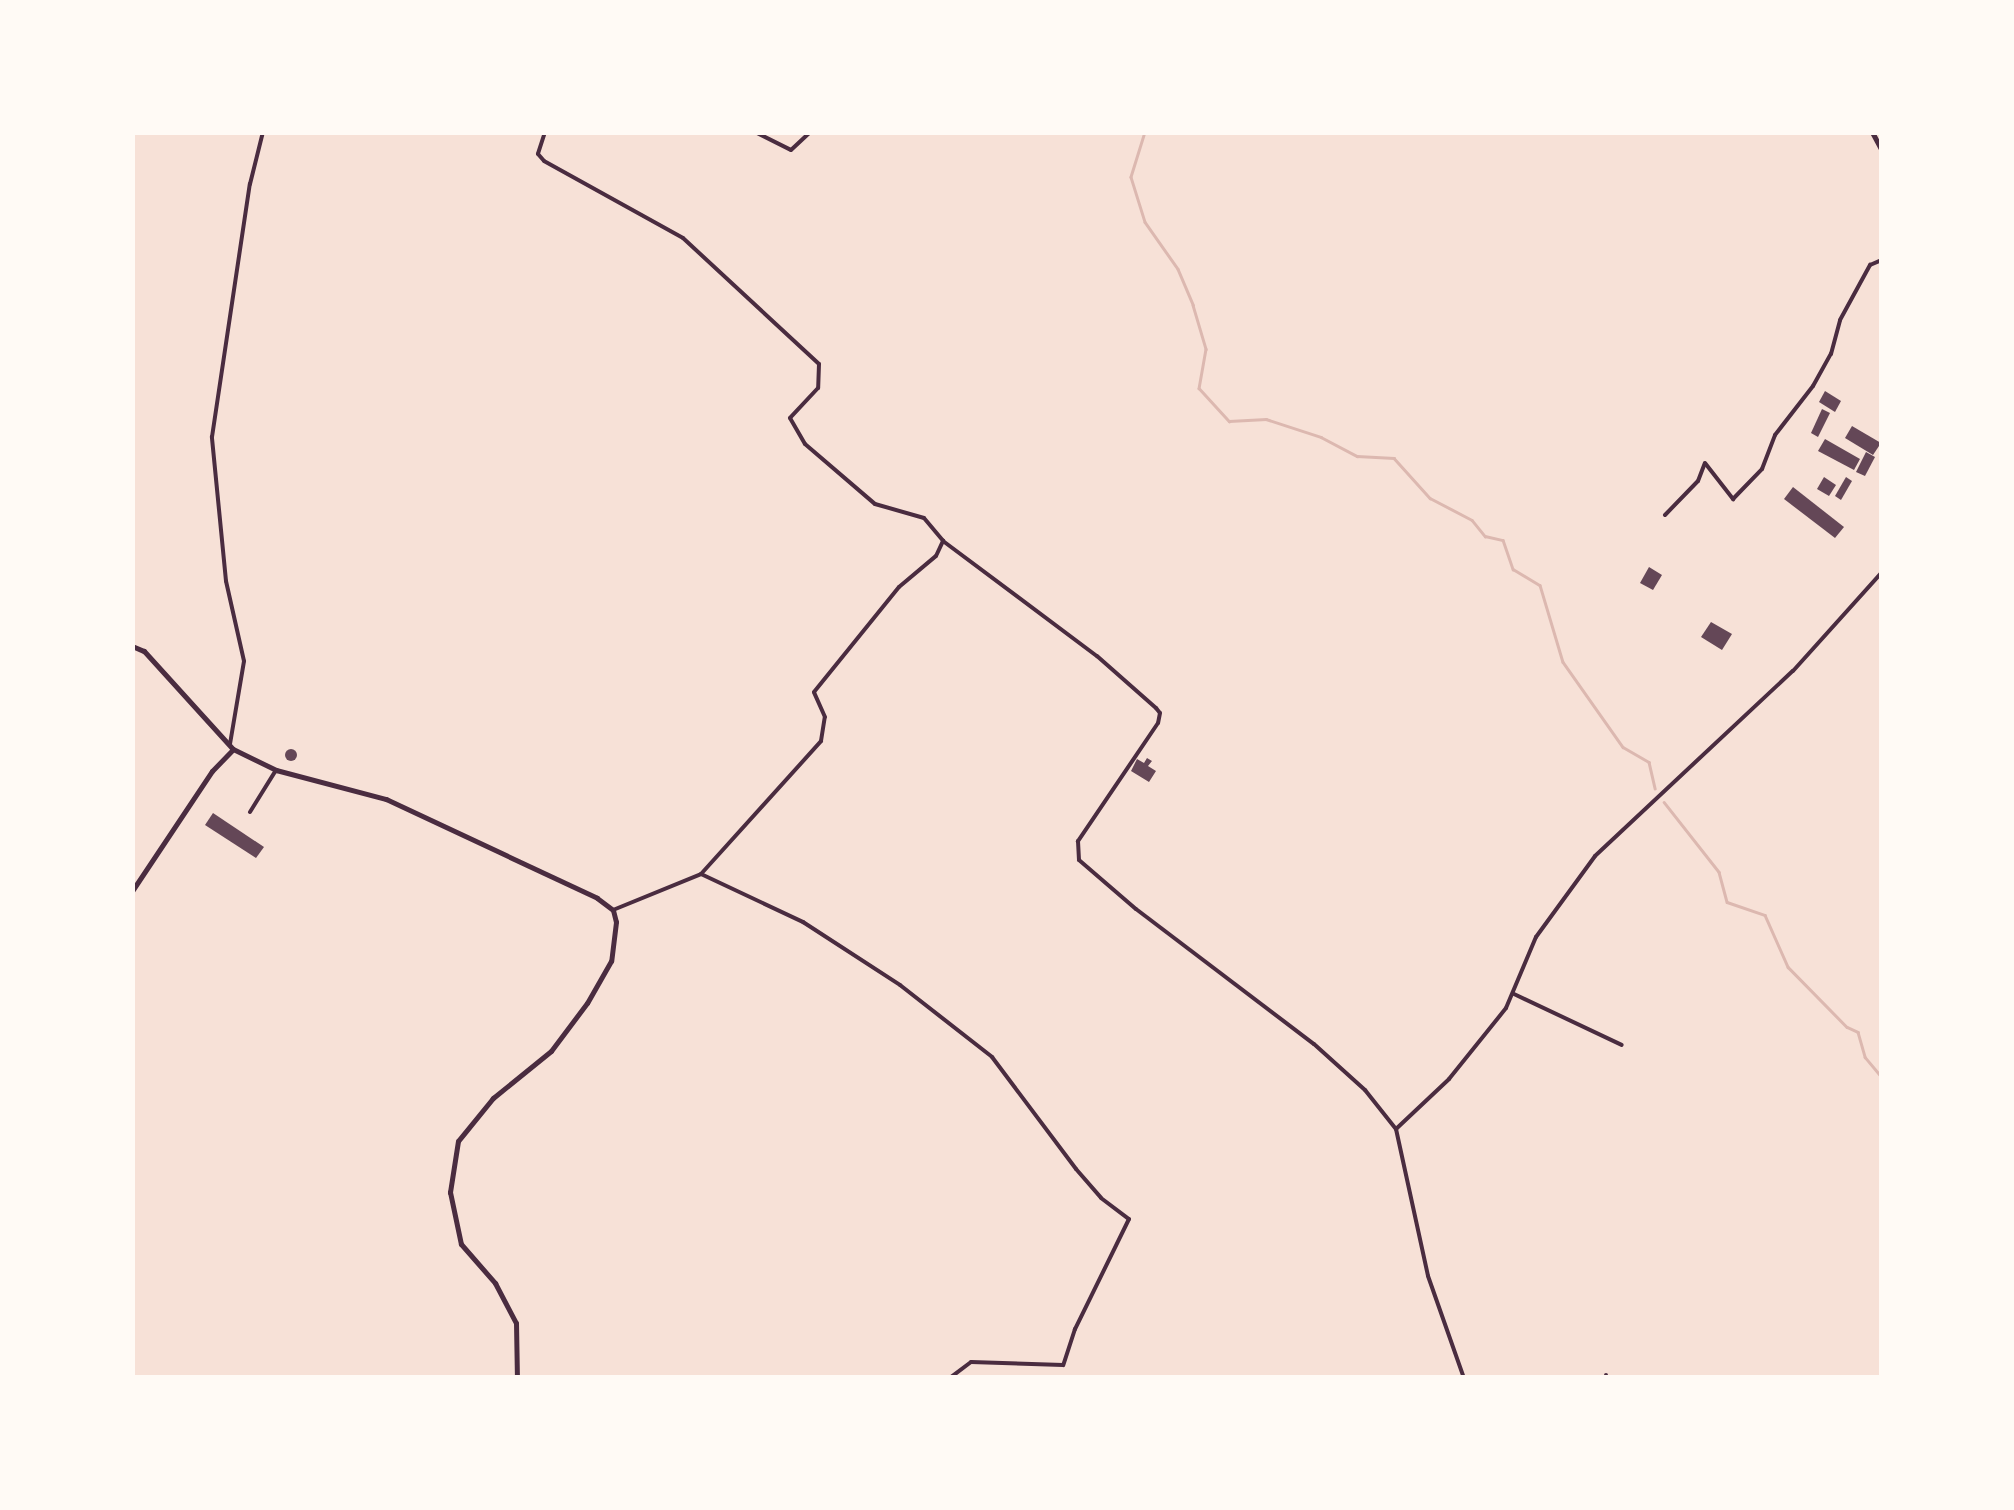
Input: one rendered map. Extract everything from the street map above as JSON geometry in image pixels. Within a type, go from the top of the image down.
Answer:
[{"type":"street","points":[[132,891],[231,747],[244,661],[226,581],[212,437],[250,184],[262,132]]},
{"type":"street","points":[[545,132],[539,146],[544,161],[683,238],[819,364],[818,388],[790,418],[796,433],[869,499],[924,518],[943,541],[1097,656],[1160,713],[1131,766],[1078,841],[1076,852],[1085,868],[1314,1044],[1365,1090],[1396,1128],[1428,1276],[1464,1378]]},
{"type":"street","points":[[755,132],[791,150],[810,132]]},
{"type":"street","points":[[1872,132],[1882,151]]},
{"type":"street","points":[[1665,515],[1698,481],[1705,463],[1734,498],[1762,469],[1775,435],[1805,398],[1831,354],[1840,320],[1870,265],[1882,260]]},
{"type":"street","points":[[613,910],[700,874],[821,741],[826,717],[814,692],[899,587],[936,556],[943,541]]},
{"type":"street","points":[[1396,1128],[1449,1079],[1514,994],[1536,937],[1595,856],[1793,672],[1882,572]]},
{"type":"street","points":[[132,646],[144,650],[231,747],[276,770],[386,799],[597,898],[613,910],[616,922],[611,961],[588,1003],[551,1051],[493,1098],[458,1141],[450,1192],[460,1244],[495,1283],[516,1322],[516,1378]]},
{"type":"street","points":[[250,812],[276,770]]},
{"type":"street","points":[[700,874],[802,922],[900,985],[992,1057],[1076,1169],[1101,1198],[1129,1219],[1075,1330],[1063,1366],[971,1362],[950,1378]]},
{"type":"street","points":[[1514,994],[1622,1044]]},
{"type":"building","points":[[1825,391],[1841,401],[1835,412],[1819,402]]},
{"type":"building","points":[[1822,409],[1830,413],[1818,437],[1811,433]]},
{"type":"building","points":[[1852,426],[1881,443],[1873,455],[1845,438]]},
{"type":"building","points":[[1825,439],[1860,459],[1854,470],[1818,451]]},
{"type":"building","points":[[1866,452],[1875,457],[1865,476],[1856,472]]},
{"type":"building","points":[[1824,477],[1836,485],[1829,496],[1817,489]]},
{"type":"building","points":[[1846,477],[1852,481],[1841,500],[1835,496]]},
{"type":"building","points":[[1793,487],[1844,527],[1835,538],[1784,499]]},
{"type":"building","points":[[1649,567],[1662,575],[1653,590],[1640,583]]},
{"type":"building","points":[[1711,622],[1732,634],[1722,650],[1701,637]]},
{"type":"building","points":[[291,749],[297,755],[291,761],[285,755]]},
{"type":"building","points":[[1147,758],[1152,761],[1148,766],[1156,771],[1149,782],[1131,771],[1137,759],[1144,763]]},
{"type":"building","points":[[213,813],[264,847],[256,858],[205,825]]},
{"type":"waterway","points":[[1145,132],[1131,177],[1145,222],[1178,269],[1193,305],[1206,349],[1199,388],[1229,421],[1266,419],[1321,437],[1357,456],[1394,458],[1430,498],[1472,520],[1485,536],[1503,540],[1513,569],[1540,585],[1563,662],[1623,747],[1649,762],[1655,788]]},
{"type":"waterway","points":[[1664,802],[1719,872],[1727,902],[1765,915],[1788,967],[1847,1027],[1858,1032],[1865,1057],[1882,1077]]}]
